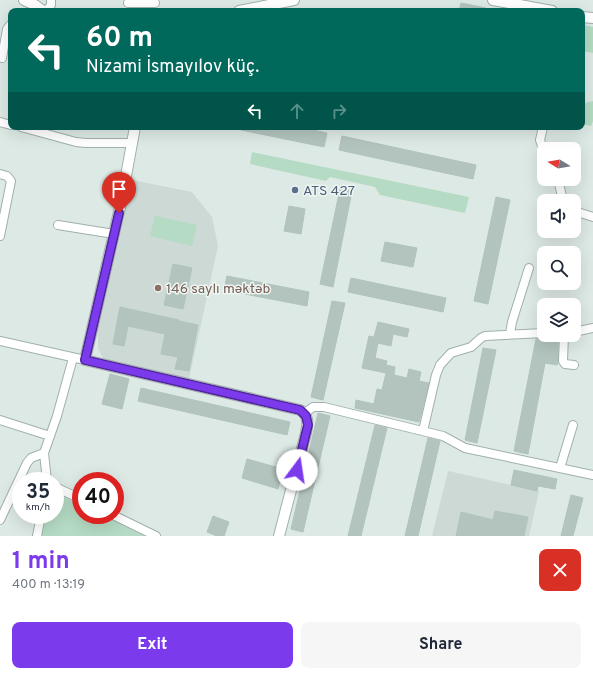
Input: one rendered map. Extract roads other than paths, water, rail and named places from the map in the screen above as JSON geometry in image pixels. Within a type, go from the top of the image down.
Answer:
[{"type":"street","points":[[24,0],[40,8]]},
{"type":"street","points":[[247,8],[258,4],[294,0]]},
{"type":"street","points":[[493,0],[529,3],[543,8]]},
{"type":"street","points":[[128,3],[155,1]]},
{"type":"street","points":[[2,58],[8,28]]},
{"type":"street","points":[[32,130],[86,144],[132,143]]},
{"type":"street","points":[[85,360],[114,234],[134,130]]},
{"type":"street","points":[[541,142],[542,130]]},
{"type":"street","points":[[0,174],[7,176],[11,181],[0,236]]},
{"type":"street","points":[[581,213],[593,216]]},
{"type":"street","points":[[58,225],[114,234]]},
{"type":"street","points":[[510,334],[512,322],[529,268]]},
{"type":"street","points":[[581,331],[593,328]]},
{"type":"street","points":[[424,431],[436,375],[440,365],[451,353],[471,347],[485,336],[537,333]]},
{"type":"street","points":[[0,341],[300,410],[305,413],[307,419],[306,433],[279,536]]},
{"type":"street","points":[[564,342],[563,361],[565,364],[574,366]]},
{"type":"street","points":[[46,472],[44,453],[57,416],[73,358]]},
{"type":"street","points":[[305,413],[313,407],[324,407],[442,436],[465,448],[593,476]]},
{"type":"street","points":[[0,420],[50,436]]},
{"type":"street","points":[[560,468],[573,425]]},
{"type":"street","points":[[0,520],[27,463],[31,458],[44,453]]},
{"type":"street","points":[[124,520],[156,536]]},
{"type":"street","points":[[37,536],[39,524]]},
{"type":"place","name":"ATS 427","points":[[295,190]]},
{"type":"place","name":"146 saylı məktəb","points":[[158,288]]}]
